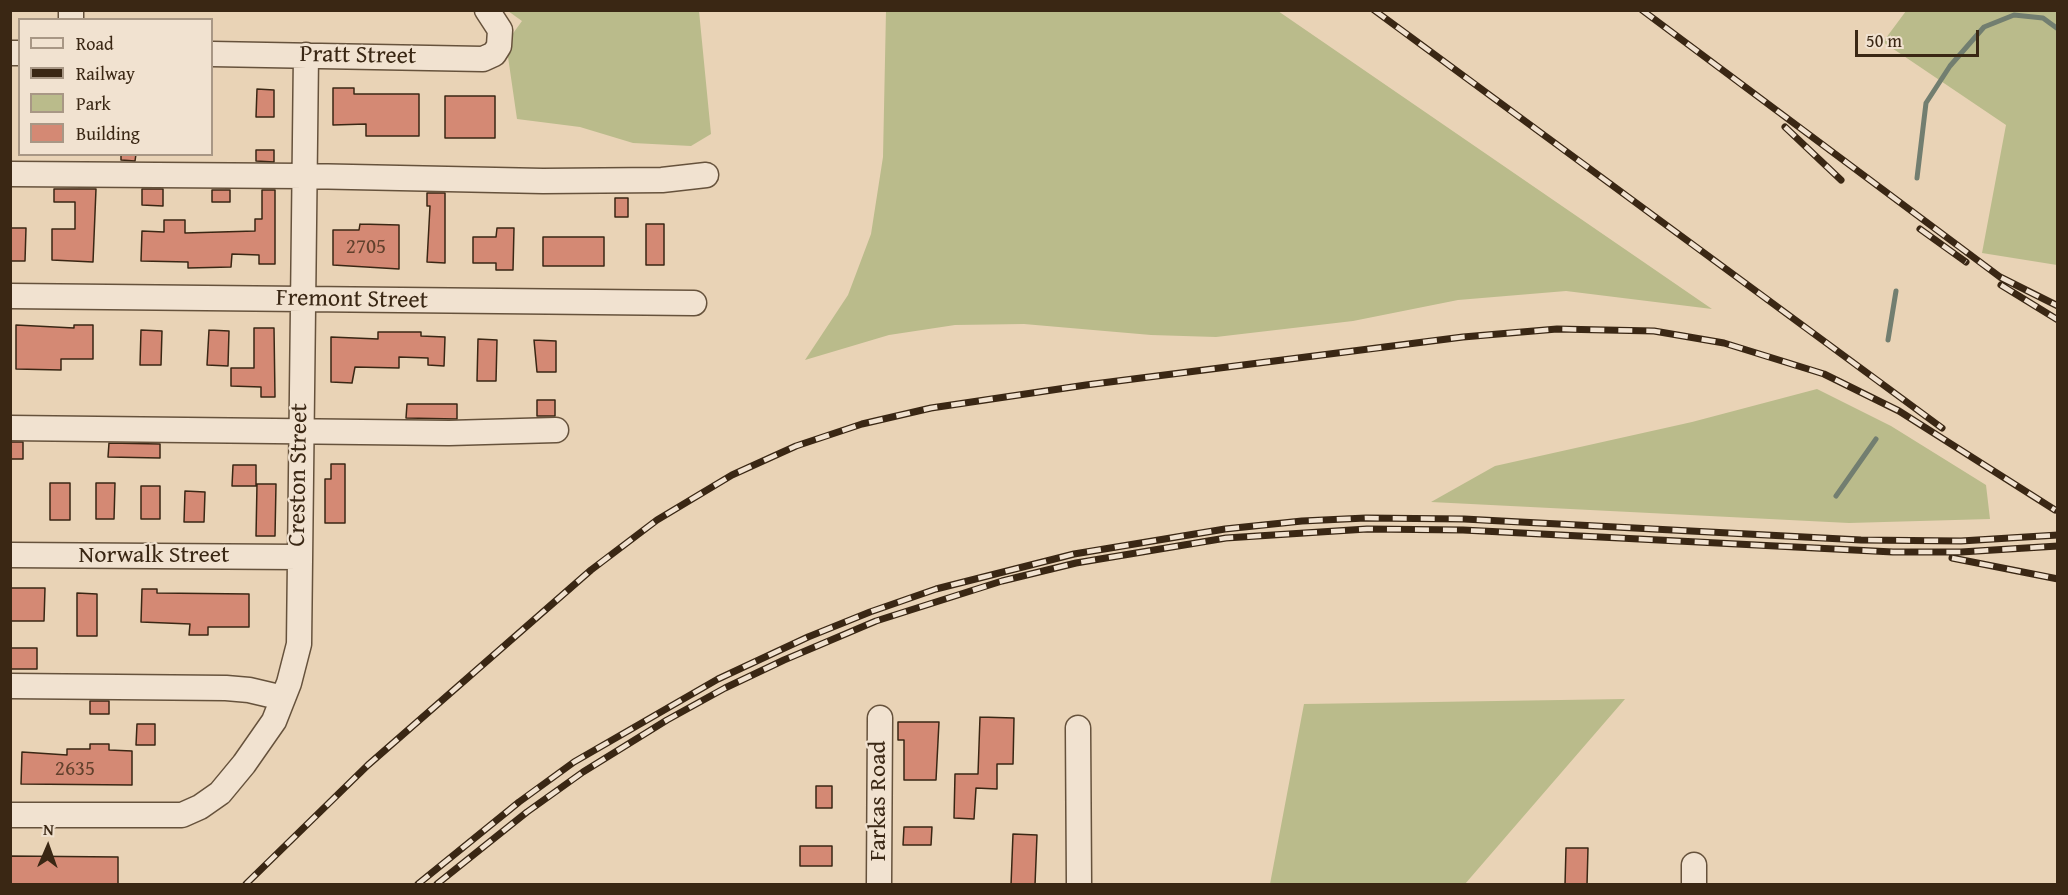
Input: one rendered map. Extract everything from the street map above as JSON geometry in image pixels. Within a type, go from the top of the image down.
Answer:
[{"type":"street","name":"Pratt Street","points":[[213,54],[483,59],[494,54],[499,46],[500,30],[488,10]]},
{"type":"street","name":"Creston Street","points":[[10,815],[182,815],[220,794],[274,721],[283,698],[299,644],[298,557],[306,55]]},
{"type":"street","points":[[10,174],[304,176],[543,182],[662,180],[705,175]]},
{"type":"street","name":"Fremont Street","points":[[10,297],[694,303]]},
{"type":"street","points":[[10,428],[449,433],[556,430]]},
{"type":"street","name":"Norwalk Street","points":[[10,555],[298,557]]},
{"type":"street","points":[[10,686],[226,688],[249,690],[283,698]]},
{"type":"street","name":"Farkas Road","points":[[879,885],[880,718]]},
{"type":"street","points":[[1078,728],[1079,885]]},
{"type":"green space","points":[[508,11],[699,11],[711,134],[691,146],[633,143],[580,127],[517,119],[506,43],[522,21]]},
{"type":"green space","points":[[886,11],[1278,11],[1712,309],[1566,291],[1458,300],[1353,321],[1216,337],[1151,335],[1024,324],[955,325],[889,335],[805,360],[848,295],[871,234],[883,157]]},
{"type":"green space","points":[[1906,11],[2057,11],[2057,265],[1982,253],[2006,125],[1883,42]]},
{"type":"green space","points":[[1817,389],[1891,426],[1986,485],[1990,519],[1849,523],[1431,502],[1495,466],[1692,422]]},
{"type":"green space","points":[[1625,699],[1465,884],[1270,884],[1304,704]]},
{"type":"building","points":[[333,88],[354,88],[354,94],[419,94],[419,136],[366,136],[366,124],[333,125]]},
{"type":"building","points":[[257,89],[274,90],[274,117],[256,117]]},
{"type":"building","points":[[445,96],[495,96],[495,138],[445,138]]},
{"type":"building","points":[[256,150],[274,150],[274,162],[256,161]]},
{"type":"building","points":[[121,156],[136,156],[135,161],[121,160]]},
{"type":"building","points":[[54,189],[96,189],[93,262],[52,260],[52,229],[75,229],[75,202],[54,202]]},
{"type":"building","points":[[142,189],[163,189],[163,206],[142,205]]},
{"type":"building","points":[[212,190],[230,190],[230,202],[212,202]]},
{"type":"building","points":[[262,190],[275,190],[275,264],[259,264],[259,255],[232,254],[231,267],[188,268],[188,262],[141,261],[142,231],[164,232],[164,220],[185,220],[185,233],[255,231],[255,219],[262,219]]},
{"type":"building","points":[[427,193],[445,193],[445,263],[427,262],[430,206],[427,206]]},
{"type":"building","points":[[615,198],[628,198],[628,217],[615,217]]},
{"type":"building","points":[[360,224],[399,225],[399,269],[333,265],[333,230],[359,230]]},
{"type":"building","points":[[646,224],[664,224],[664,265],[646,265]]},
{"type":"building","points":[[10,228],[26,228],[25,261],[10,261]]},
{"type":"building","points":[[497,228],[514,228],[513,270],[496,270],[496,263],[473,263],[473,237],[496,237]]},
{"type":"building","points":[[543,237],[604,237],[604,266],[543,266]]},
{"type":"building","points":[[16,325],[74,328],[74,325],[93,325],[93,359],[61,359],[61,370],[16,369]]},
{"type":"building","points":[[254,328],[274,328],[275,397],[261,397],[261,387],[231,386],[231,368],[254,368]]},
{"type":"building","points":[[141,330],[162,331],[161,365],[140,365]]},
{"type":"building","points":[[209,330],[229,331],[228,366],[207,365]]},
{"type":"building","points":[[378,332],[421,332],[421,336],[445,337],[444,366],[428,365],[428,358],[399,357],[399,368],[355,367],[352,383],[331,382],[331,337],[378,339]]},
{"type":"building","points":[[478,339],[497,340],[496,381],[477,381]]},
{"type":"building","points":[[534,340],[556,341],[556,372],[537,372]]},
{"type":"building","points":[[537,400],[555,400],[555,416],[537,416]]},
{"type":"building","points":[[407,404],[457,404],[457,419],[406,418]]},
{"type":"building","points":[[10,442],[23,442],[23,459],[10,459]]},
{"type":"building","points":[[109,443],[160,444],[160,458],[108,457]]},
{"type":"building","points":[[331,464],[345,464],[345,523],[325,523],[325,479],[331,479]]},
{"type":"building","points":[[233,465],[256,465],[256,486],[232,486]]},
{"type":"building","points":[[50,483],[70,483],[70,520],[50,520]]},
{"type":"building","points":[[96,483],[115,483],[114,519],[96,519]]},
{"type":"building","points":[[257,484],[276,484],[275,536],[256,536]]},
{"type":"building","points":[[141,486],[160,486],[160,519],[141,519]]},
{"type":"building","points":[[185,491],[205,492],[204,522],[184,522]]},
{"type":"building","points":[[10,588],[45,588],[44,621],[10,621]]},
{"type":"building","points":[[142,589],[157,589],[157,593],[249,594],[249,627],[208,627],[208,635],[189,635],[190,624],[141,622]]},
{"type":"building","points":[[77,593],[97,594],[97,636],[77,636]]},
{"type":"building","points":[[10,648],[37,648],[37,669],[10,669]]},
{"type":"building","points":[[90,701],[109,701],[109,714],[90,714]]},
{"type":"building","points":[[980,717],[1014,718],[1013,764],[997,764],[997,789],[976,788],[974,819],[954,818],[955,774],[978,774]]},
{"type":"building","points":[[898,722],[939,722],[936,780],[904,780],[904,740],[898,740]]},
{"type":"building","points":[[137,724],[155,724],[155,745],[136,745]]},
{"type":"building","points":[[90,744],[109,744],[109,750],[132,751],[132,785],[21,784],[22,752],[67,755],[67,749],[90,749]]},
{"type":"building","points":[[816,786],[832,786],[832,808],[816,808]]},
{"type":"building","points":[[904,827],[932,827],[931,845],[903,845]]},
{"type":"building","points":[[1013,834],[1037,835],[1035,885],[1011,885]]},
{"type":"building","points":[[800,846],[832,846],[832,866],[800,866]]},
{"type":"building","points":[[1566,848],[1588,848],[1587,885],[1565,885]]},
{"type":"building","points":[[10,856],[118,857],[118,885],[10,884]]},
{"type":"waterway","points":[[1917,178],[1926,103],[1950,66],[1984,27],[2014,15],[2043,18],[2058,29]]},
{"type":"waterway","points":[[1888,340],[1896,291]]},
{"type":"waterway","points":[[1836,496],[1876,439]]},
{"type":"railway","points":[[1374,10],[1942,428]]},
{"type":"railway","points":[[1642,10],[2000,277],[2058,306]]},
{"type":"railway","points":[[1785,127],[1841,180]]},
{"type":"railway","points":[[1920,229],[1966,262]]},
{"type":"railway","points":[[2001,285],[2058,320]]},
{"type":"railway","points":[[246,884],[368,765],[591,570],[657,520],[732,475],[796,446],[862,424],[931,408],[1086,385],[1463,337],[1557,329],[1654,331],[1724,343],[1824,374],[1899,411],[2055,510]]},
{"type":"railway","points":[[418,884],[519,802],[574,762],[718,679],[808,637],[870,612],[936,589],[1074,554],[1225,529],[1302,521],[1366,518],[1464,519],[1861,540],[1961,541],[2058,535]]},
{"type":"railway","points":[[437,884],[527,812],[583,772],[667,720],[725,688],[876,621],[1002,581],[1076,563],[1226,538],[1367,529],[1463,530],[1893,552],[1961,552],[2058,546]]},
{"type":"railway","points":[[1952,558],[2058,579]]}]
